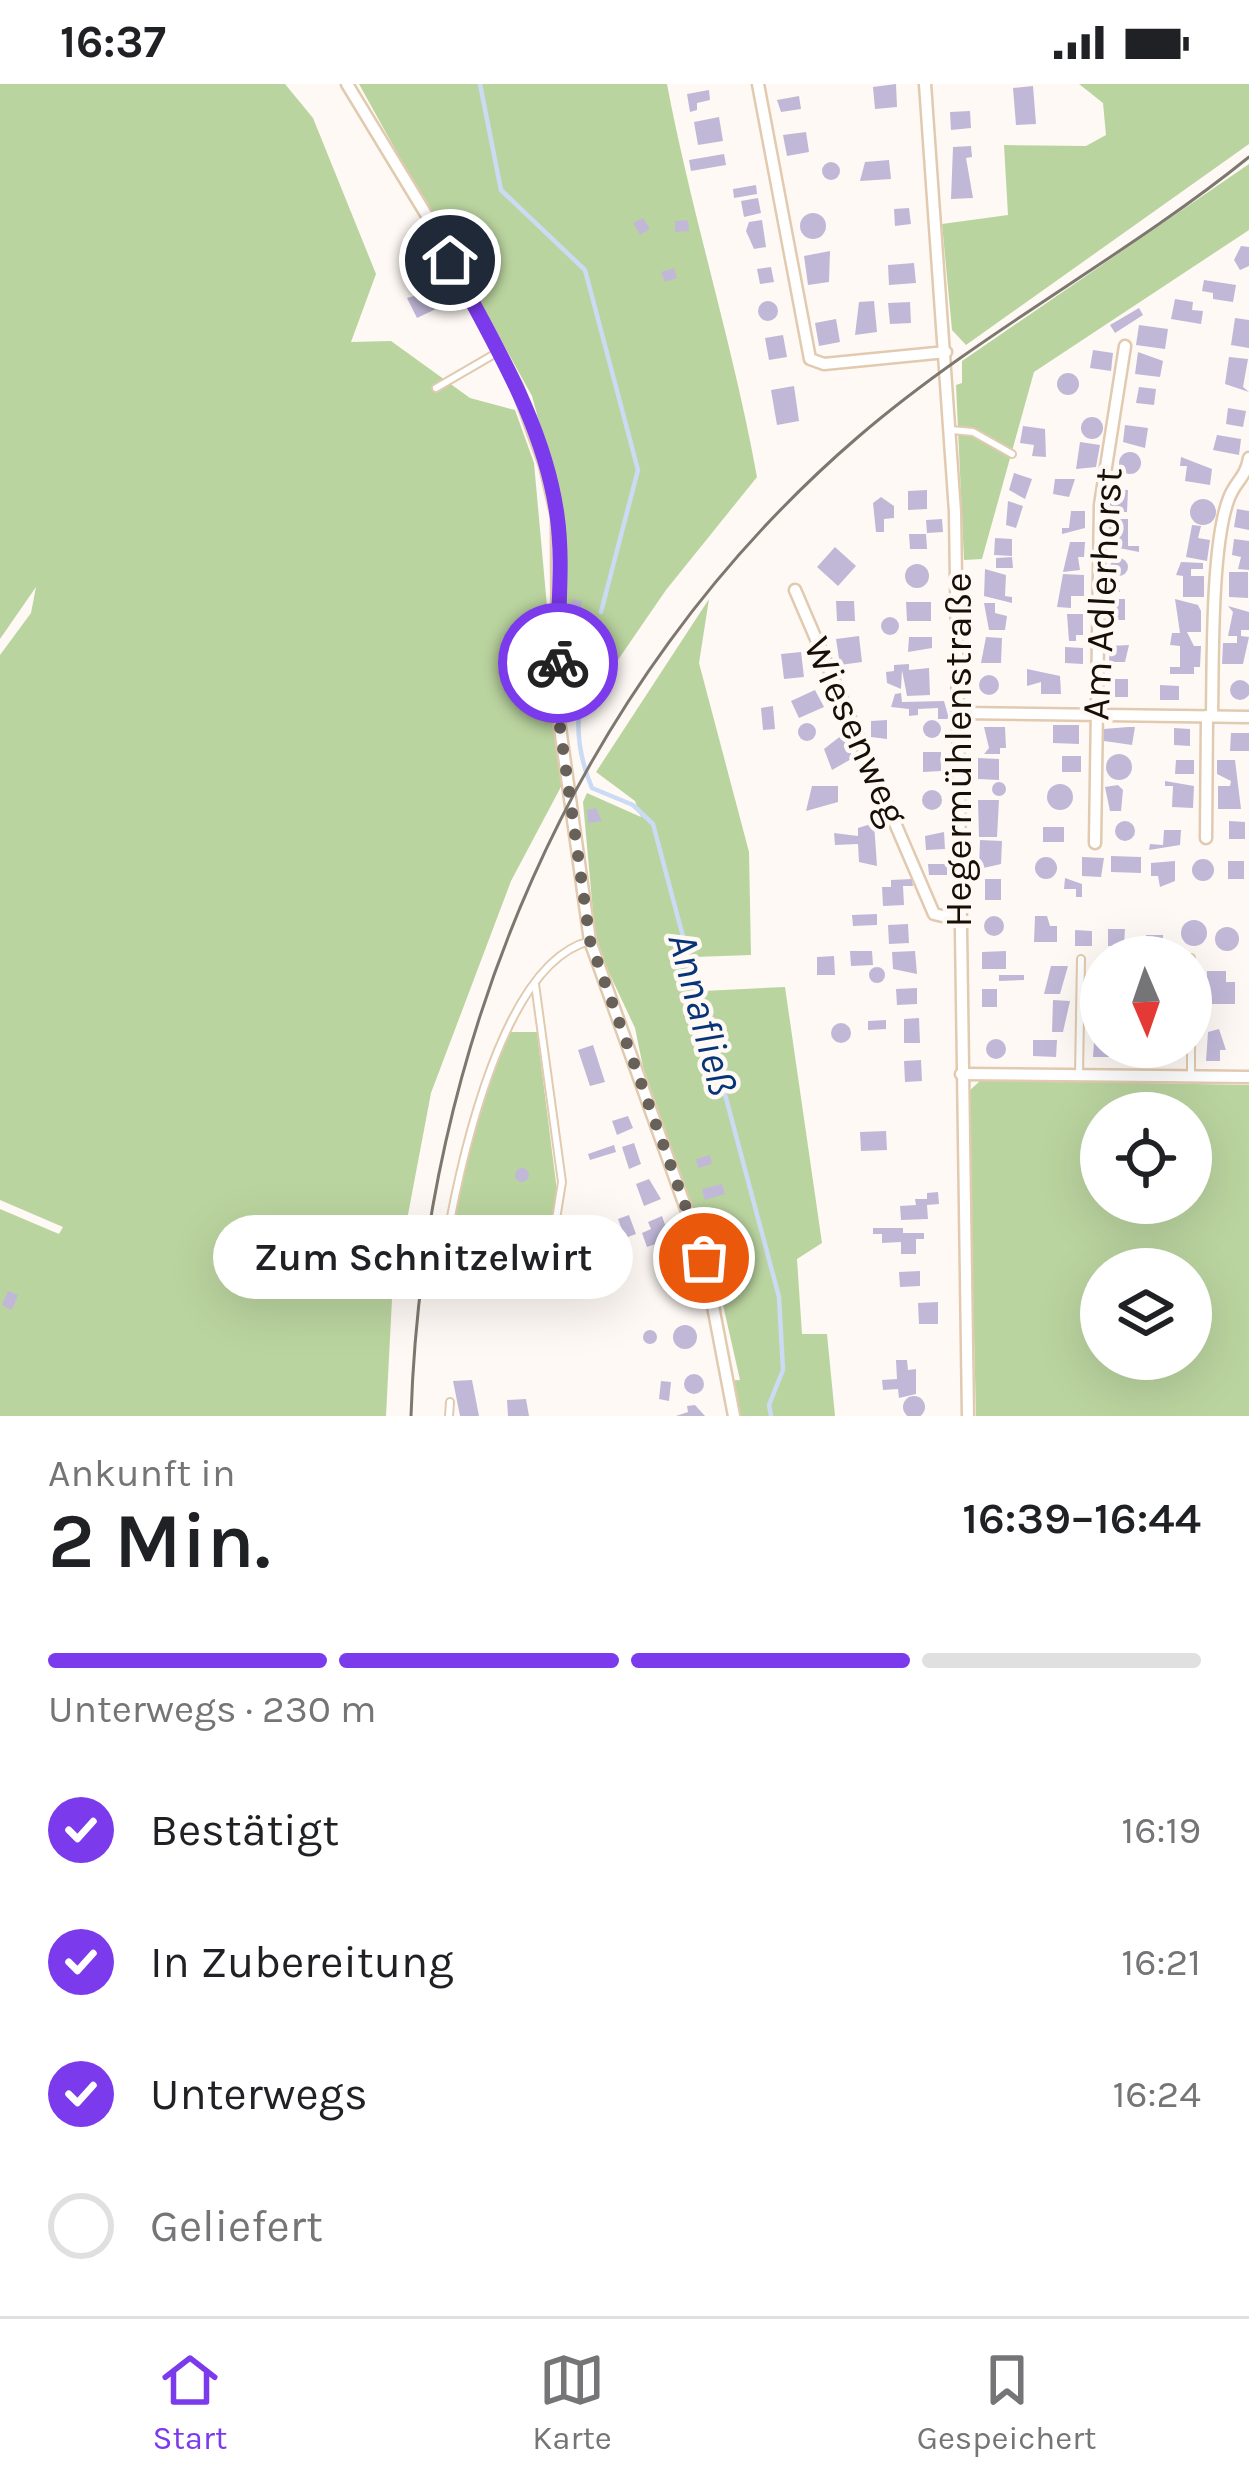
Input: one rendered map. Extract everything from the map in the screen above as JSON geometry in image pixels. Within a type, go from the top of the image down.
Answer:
[{"type":"street","points":[[347,84],[406,177],[523,399],[557,517],[558,713],[590,941],[704,1258],[734,1416]]},
{"type":"street","points":[[758,84],[810,359],[824,364],[946,352]]},
{"type":"street","name":"Hegermühlenstraße","points":[[925,84],[951,430],[968,1416]]},
{"type":"street","name":"Am Adlerhorst","points":[[1095,843],[1100,506],[1125,346]]},
{"type":"street","points":[[1206,838],[1221,553],[1229,496],[1246,479],[1249,458]]},
{"type":"street","name":"Wiesenweg","points":[[795,590],[934,914],[959,920]]},
{"type":"street","points":[[959,713],[1249,717]]},
{"type":"street","points":[[961,1074],[1249,1077]]},
{"type":"lane","points":[[436,388],[499,352]]},
{"type":"lane","points":[[951,430],[973,432],[1012,454]]},
{"type":"lane","points":[[440,1280],[469,1126],[534,980],[556,954],[590,941]]},
{"type":"lane","points":[[534,980],[562,1182],[544,1294]]},
{"type":"lane","points":[[1079,1076],[1080,1018]]},
{"type":"lane","points":[[1191,1068],[1191,1076]]},
{"type":"lane","points":[[448,1416],[449,1402]]},
{"type":"green space","points":[[0,84],[285,84],[313,118],[376,274],[351,342],[391,341],[470,398],[515,410],[534,463],[563,783],[511,881],[431,1093],[392,1299],[386,1416],[0,1416],[0,1209],[59,1234],[63,1227],[0,1200],[0,655],[31,613],[36,587],[0,639]]},
{"type":"green space","points":[[359,84],[667,84],[757,477],[666,590],[589,702],[568,714],[564,514],[532,396]]},
{"type":"green space","points":[[1079,84],[1249,84],[1249,144],[966,345],[952,330],[942,224],[1008,215],[1004,145],[1086,146],[1106,135],[1103,103]]},
{"type":"green space","points":[[1249,164],[1249,230],[1034,372],[982,559],[964,560],[956,385],[962,383],[962,361]]},
{"type":"green space","points":[[709,599],[699,663],[749,852],[751,955],[694,957],[703,991],[785,987],[822,1243],[797,1259],[802,1334],[827,1334],[835,1416],[727,1416],[721,1381],[740,1380],[716,1274],[643,1067],[635,1028],[596,945],[583,802],[587,793],[641,817],[635,801],[596,772]]},
{"type":"green space","points":[[510,1032],[537,1032],[558,1199],[540,1291],[440,1280],[469,1126]]},
{"type":"green space","points":[[981,1080],[1249,1085],[1249,1416],[976,1416],[968,1092]]},
{"type":"building","points":[[896,84],[897,107],[875,109],[873,87]]},
{"type":"building","points":[[1033,86],[1036,124],[1016,125],[1013,88]]},
{"type":"building","points":[[709,90],[710,100],[697,103],[697,110],[690,112],[687,94]]},
{"type":"building","points":[[799,96],[801,109],[781,112],[777,100]]},
{"type":"building","points":[[970,111],[971,128],[951,130],[950,112]]},
{"type":"building","points":[[719,117],[723,141],[698,145],[694,122]]},
{"type":"building","points":[[806,132],[809,152],[787,156],[783,135]]},
{"type":"building","points":[[971,146],[972,157],[966,158],[973,198],[951,199],[953,147]]},
{"type":"building","points":[[724,154],[726,165],[691,171],[689,160]]},
{"type":"building","points":[[889,160],[891,179],[860,181],[865,162]]},
{"type":"building","points":[[831,162],[840,171],[831,180],[822,171]]},
{"type":"building","points":[[756,185],[757,194],[734,198],[733,189]]},
{"type":"building","points":[[758,198],[761,213],[744,217],[741,201]]},
{"type":"building","points":[[909,208],[911,224],[895,226],[894,209]]},
{"type":"building","points":[[813,213],[826,226],[813,239],[800,226]]},
{"type":"building","points":[[643,218],[650,229],[640,235],[633,223]]},
{"type":"building","points":[[688,220],[689,231],[675,232],[675,221]]},
{"type":"building","points":[[762,220],[766,247],[754,249],[746,231],[749,222]]},
{"type":"building","points":[[1241,246],[1249,247],[1249,266],[1240,270],[1234,260]]},
{"type":"building","points":[[415,249],[427,261],[415,273],[403,261]]},
{"type":"building","points":[[830,251],[829,282],[808,285],[804,256]]},
{"type":"building","points":[[914,263],[916,283],[889,285],[888,265]]},
{"type":"building","points":[[771,267],[774,282],[760,284],[757,269]]},
{"type":"building","points":[[674,268],[677,278],[665,282],[661,272]]},
{"type":"building","points":[[1204,280],[1236,285],[1233,302],[1213,299],[1213,293],[1202,291]]},
{"type":"building","points":[[432,291],[440,307],[417,318],[407,298]]},
{"type":"building","points":[[1175,299],[1193,302],[1192,310],[1203,311],[1201,324],[1171,319]]},
{"type":"building","points":[[768,301],[778,311],[768,321],[758,311]]},
{"type":"building","points":[[874,301],[877,332],[855,335],[859,302]]},
{"type":"building","points":[[910,302],[911,323],[890,324],[888,303]]},
{"type":"building","points":[[1139,308],[1143,315],[1115,333],[1110,325]]},
{"type":"building","points":[[1235,318],[1249,320],[1249,348],[1231,345]]},
{"type":"building","points":[[836,319],[840,342],[819,346],[815,323]]},
{"type":"building","points":[[1139,325],[1168,329],[1165,349],[1136,345]]},
{"type":"building","points":[[783,335],[787,357],[769,360],[765,338]]},
{"type":"building","points":[[1093,350],[1113,353],[1111,371],[1090,368]]},
{"type":"building","points":[[1138,352],[1163,361],[1160,377],[1135,374]]},
{"type":"building","points":[[1229,357],[1248,359],[1243,387],[1249,392],[1225,384]]},
{"type":"building","points":[[1068,373],[1079,384],[1068,395],[1057,384]]},
{"type":"building","points":[[794,386],[799,421],[777,425],[771,390]]},
{"type":"building","points":[[1139,387],[1156,389],[1154,405],[1136,403]]},
{"type":"building","points":[[1228,408],[1246,411],[1243,427],[1226,424]]},
{"type":"building","points":[[1092,417],[1103,428],[1092,439],[1081,428]]},
{"type":"building","points":[[1125,425],[1148,428],[1145,448],[1123,442]]},
{"type":"building","points":[[1023,426],[1045,429],[1046,457],[1032,456],[1034,445],[1020,443]]},
{"type":"building","points":[[1217,435],[1241,439],[1239,455],[1213,450]]},
{"type":"building","points":[[1080,442],[1100,445],[1096,467],[1076,469]]},
{"type":"building","points":[[1130,452],[1141,463],[1130,474],[1119,463]]},
{"type":"building","points":[[1181,457],[1212,469],[1210,485],[1185,481],[1187,466],[1180,466]]},
{"type":"building","points":[[1014,473],[1032,479],[1025,499],[1009,490]]},
{"type":"building","points":[[1055,479],[1075,479],[1069,497],[1053,494]]},
{"type":"building","points":[[1110,489],[1128,490],[1127,512],[1110,512]]},
{"type":"building","points":[[927,490],[927,509],[908,510],[908,491]]},
{"type":"building","points":[[881,497],[894,506],[894,518],[884,519],[884,532],[876,532],[873,503]]},
{"type":"building","points":[[1203,499],[1216,512],[1203,525],[1190,512]]},
{"type":"building","points":[[1008,501],[1023,506],[1016,528],[1006,525]]},
{"type":"building","points":[[1237,509],[1249,511],[1249,530],[1234,527]]},
{"type":"building","points":[[1071,511],[1085,511],[1085,528],[1062,534],[1062,528],[1069,528]]},
{"type":"building","points":[[942,519],[943,532],[927,533],[926,520]]},
{"type":"building","points":[[1120,519],[1128,519],[1128,546],[1139,546],[1139,552],[1109,546],[1109,524],[1120,524]]},
{"type":"building","points":[[1192,525],[1201,526],[1198,538],[1210,540],[1207,561],[1186,557]]},
{"type":"building","points":[[909,534],[926,534],[927,549],[910,549]]},
{"type":"building","points":[[995,538],[1012,539],[1012,556],[994,555]]},
{"type":"building","points":[[1234,539],[1249,541],[1249,570],[1238,569],[1241,557],[1232,555]]},
{"type":"building","points":[[1070,542],[1085,542],[1084,557],[1078,557],[1080,570],[1063,572]]},
{"type":"building","points":[[835,547],[856,566],[838,586],[817,567]]},
{"type":"building","points":[[1012,557],[1013,568],[996,568],[996,558]]},
{"type":"building","points":[[1119,558],[1128,567],[1119,576],[1110,567]]},
{"type":"building","points":[[1181,562],[1203,563],[1203,569],[1191,569],[1191,576],[1204,576],[1204,597],[1183,597],[1183,576],[1176,575]]},
{"type":"building","points":[[917,564],[926,567],[926,585],[917,588],[908,585],[905,576],[908,567]]},
{"type":"building","points":[[985,569],[1006,575],[1005,596],[1012,597],[1012,603],[984,596]]},
{"type":"building","points":[[1229,572],[1248,572],[1248,598],[1229,597]]},
{"type":"building","points":[[1063,574],[1084,575],[1084,596],[1071,596],[1071,608],[1057,607]]},
{"type":"building","points":[[1106,581],[1120,581],[1120,592],[1107,591]]},
{"type":"building","points":[[572,599],[582,601],[579,616],[570,614]]},
{"type":"building","points":[[1108,599],[1125,599],[1125,620],[1108,620]]},
{"type":"building","points":[[1175,599],[1198,605],[1201,611],[1201,632],[1187,632],[1194,646],[1201,646],[1200,667],[1194,667],[1194,674],[1170,674],[1170,667],[1180,667],[1180,646],[1170,645],[1172,633],[1180,633]]},
{"type":"building","points":[[836,601],[854,601],[855,621],[837,621]]},
{"type":"building","points":[[906,602],[931,602],[931,621],[907,621]]},
{"type":"building","points":[[984,603],[995,603],[995,613],[1007,616],[1005,630],[989,630]]},
{"type":"building","points":[[1228,606],[1249,612],[1249,630],[1241,630],[1241,636],[1249,637],[1243,664],[1222,664],[1223,643],[1237,643],[1237,636],[1228,636],[1233,612]]},
{"type":"building","points":[[1067,614],[1083,614],[1083,635],[1076,635],[1076,641],[1069,641]]},
{"type":"building","points":[[890,617],[899,626],[890,635],[881,626]]},
{"type":"building","points":[[859,636],[862,662],[840,665],[836,639]]},
{"type":"building","points":[[909,637],[932,637],[932,648],[908,652]]},
{"type":"building","points":[[986,637],[1002,638],[1001,663],[981,663]]},
{"type":"building","points":[[573,640],[578,655],[565,656],[564,641]]},
{"type":"building","points":[[1129,645],[1125,662],[1109,662],[1110,646]]},
{"type":"building","points":[[1065,647],[1083,648],[1083,664],[1065,663]]},
{"type":"building","points":[[801,652],[804,677],[784,679],[781,654]]},
{"type":"building","points":[[909,664],[909,670],[929,668],[930,695],[907,696],[902,670],[901,689],[887,683],[886,672],[894,671],[894,665]]},
{"type":"building","points":[[1027,669],[1060,676],[1061,694],[1041,694],[1041,682],[1027,686]]},
{"type":"building","points":[[989,675],[999,685],[989,695],[979,685]]},
{"type":"building","points":[[1115,679],[1128,679],[1128,697],[1115,697]]},
{"type":"building","points":[[1240,680],[1250,690],[1240,700],[1230,690]]},
{"type":"building","points":[[1160,685],[1179,686],[1179,700],[1160,700]]},
{"type":"building","points":[[815,690],[824,707],[799,718],[791,701]]},
{"type":"building","points":[[901,693],[902,702],[944,701],[949,719],[938,719],[938,708],[918,709],[918,715],[909,716],[909,709],[891,707],[895,694]]},
{"type":"building","points":[[773,706],[775,729],[763,730],[761,708]]},
{"type":"building","points":[[887,720],[887,739],[871,737],[871,721]]},
{"type":"building","points":[[932,720],[941,729],[932,738],[923,729]]},
{"type":"building","points":[[807,723],[816,732],[807,741],[798,732]]},
{"type":"building","points":[[1053,725],[1079,725],[1079,744],[1053,743]]},
{"type":"building","points":[[984,727],[1005,727],[1006,748],[1000,748],[1000,754],[984,754],[989,748]]},
{"type":"building","points":[[1135,727],[1132,745],[1104,741],[1104,729]]},
{"type":"building","points":[[1174,728],[1190,729],[1190,746],[1174,745]]},
{"type":"building","points":[[1231,733],[1249,733],[1249,751],[1230,751]]},
{"type":"building","points":[[842,735],[853,758],[832,770],[824,749]]},
{"type":"building","points":[[923,752],[941,752],[941,771],[923,772]]},
{"type":"building","points":[[1119,754],[1132,767],[1119,780],[1106,767]]},
{"type":"building","points":[[1062,756],[1081,756],[1081,772],[1062,772]]},
{"type":"building","points":[[978,758],[999,759],[999,780],[978,779]]},
{"type":"building","points":[[1176,760],[1194,760],[1194,774],[1175,774]]},
{"type":"building","points":[[1217,760],[1235,760],[1241,809],[1218,809],[1218,786],[1230,786],[1231,781],[1217,774]]},
{"type":"building","points":[[1165,781],[1194,786],[1193,808],[1172,807],[1173,786],[1165,786]]},
{"type":"building","points":[[999,782],[1006,789],[999,796],[992,789]]},
{"type":"building","points":[[1060,784],[1073,797],[1060,810],[1047,797]]},
{"type":"building","points":[[1118,785],[1123,790],[1121,811],[1110,811],[1105,787]]},
{"type":"building","points":[[812,786],[838,786],[838,802],[806,811]]},
{"type":"building","points":[[932,790],[942,800],[932,810],[922,800]]},
{"type":"building","points":[[978,800],[999,800],[997,837],[979,837]]},
{"type":"building","points":[[596,808],[602,821],[588,823],[587,810]]},
{"type":"building","points":[[1125,821],[1135,831],[1125,841],[1115,831]]},
{"type":"building","points":[[1229,821],[1245,822],[1245,839],[1229,839]]},
{"type":"building","points":[[874,823],[877,866],[859,862],[858,844],[835,845],[834,833],[858,836],[858,828]]},
{"type":"building","points":[[1043,827],[1064,827],[1064,842],[1043,842]]},
{"type":"building","points":[[1164,830],[1181,830],[1180,845],[1149,850],[1150,844],[1163,845]]},
{"type":"building","points":[[944,832],[945,849],[926,850],[925,836]]},
{"type":"building","points":[[980,840],[1002,841],[1001,864],[979,869]]},
{"type":"building","points":[[1111,856],[1141,857],[1141,873],[1111,872]]},
{"type":"building","points":[[1046,857],[1057,868],[1046,879],[1035,868]]},
{"type":"building","points":[[1082,857],[1104,858],[1101,877],[1082,876]]},
{"type":"building","points":[[1203,859],[1214,870],[1203,881],[1192,870]]},
{"type":"building","points":[[1175,861],[1175,881],[1160,887],[1158,876],[1151,876],[1151,863]]},
{"type":"building","points":[[1228,861],[1244,861],[1244,879],[1228,879]]},
{"type":"building","points":[[928,864],[947,864],[947,875],[929,875]]},
{"type":"building","points":[[1065,878],[1082,884],[1082,897],[1076,897],[1076,889],[1064,889]]},
{"type":"building","points":[[912,879],[913,886],[903,886],[904,905],[883,906],[882,887],[891,887],[891,880]]},
{"type":"building","points":[[985,879],[1001,879],[1001,900],[985,900]]},
{"type":"building","points":[[877,914],[877,925],[853,926],[852,915]]},
{"type":"building","points":[[994,916],[1004,926],[994,936],[984,926]]},
{"type":"building","points":[[1035,916],[1047,916],[1050,926],[1057,926],[1057,942],[1034,942]]},
{"type":"building","points":[[1189,921],[1199,921],[1206,936],[1182,936]]},
{"type":"building","points":[[908,924],[909,943],[889,944],[888,925]]},
{"type":"building","points":[[1227,927],[1239,939],[1227,951],[1215,939]]},
{"type":"building","points":[[1108,929],[1125,929],[1125,936],[1108,936]]},
{"type":"building","points":[[1075,930],[1092,931],[1092,936],[1080,936],[1080,946],[1075,946]]},
{"type":"building","points":[[850,951],[872,951],[873,965],[851,966]]},
{"type":"building","points":[[915,951],[917,974],[893,969],[892,952]]},
{"type":"building","points":[[1006,951],[1006,969],[982,969],[982,952]]},
{"type":"building","points":[[834,956],[835,975],[817,975],[817,957]]},
{"type":"building","points":[[1051,966],[1068,966],[1060,994],[1044,994]]},
{"type":"building","points":[[877,967],[885,975],[877,983],[869,975]]},
{"type":"building","points":[[1212,971],[1226,971],[1226,982],[1235,982],[1235,1004],[1212,1004]]},
{"type":"building","points":[[999,975],[1024,975],[1024,980],[999,981]]},
{"type":"building","points":[[917,988],[917,1004],[897,1005],[896,989]]},
{"type":"building","points":[[982,989],[997,989],[997,1007],[982,1007]]},
{"type":"building","points":[[1053,1000],[1070,1001],[1063,1032],[1052,1032]]},
{"type":"building","points":[[919,1018],[920,1043],[904,1043],[904,1019]]},
{"type":"building","points":[[886,1020],[886,1029],[868,1030],[868,1021]]},
{"type":"building","points":[[841,1023],[851,1033],[841,1043],[831,1033]]},
{"type":"building","points":[[1219,1029],[1226,1050],[1220,1050],[1220,1061],[1212,1061],[1212,1031]]},
{"type":"building","points":[[996,1039],[1006,1049],[996,1059],[986,1049]]},
{"type":"building","points":[[1033,1040],[1057,1040],[1056,1057],[1033,1056]]},
{"type":"building","points":[[593,1045],[605,1082],[590,1086],[578,1050]]},
{"type":"building","points":[[921,1060],[922,1081],[905,1082],[904,1061]]},
{"type":"building","points":[[628,1116],[633,1128],[617,1135],[612,1121]]},
{"type":"building","points":[[886,1131],[887,1150],[861,1151],[860,1132]]},
{"type":"building","points":[[634,1143],[641,1164],[629,1169],[622,1147]]},
{"type":"building","points":[[614,1145],[616,1152],[590,1160],[588,1154]]},
{"type":"building","points":[[710,1155],[712,1164],[698,1168],[696,1159]]},
{"type":"building","points":[[522,1168],[529,1175],[522,1182],[515,1175]]},
{"type":"building","points":[[649,1179],[661,1199],[644,1206],[636,1184]]},
{"type":"building","points":[[722,1184],[725,1194],[705,1200],[702,1189]]},
{"type":"building","points":[[938,1192],[939,1204],[927,1205],[928,1219],[901,1220],[900,1206],[916,1205],[915,1199]]},
{"type":"building","points":[[629,1215],[636,1234],[625,1238],[618,1219]]},
{"type":"building","points":[[662,1216],[670,1239],[647,1247],[642,1233],[651,1229],[648,1222]]},
{"type":"building","points":[[873,1228],[903,1228],[903,1233],[924,1233],[924,1239],[916,1239],[916,1254],[901,1254],[901,1242],[882,1243],[882,1234],[873,1234]]},
{"type":"building","points":[[675,1249],[687,1261],[675,1273],[663,1261]]},
{"type":"building","points":[[920,1271],[920,1286],[900,1287],[899,1272]]},
{"type":"building","points":[[8,1291],[18,1295],[12,1310],[2,1305]]},
{"type":"building","points":[[938,1302],[938,1324],[919,1324],[918,1303]]},
{"type":"building","points":[[685,1325],[697,1337],[685,1349],[673,1337]]},
{"type":"building","points":[[650,1330],[657,1337],[650,1344],[643,1337]]},
{"type":"building","points":[[896,1360],[907,1360],[908,1370],[916,1369],[916,1394],[899,1398],[898,1389],[883,1390],[882,1380],[897,1379]]},
{"type":"building","points":[[694,1374],[704,1384],[694,1394],[684,1384]]},
{"type":"building","points":[[472,1380],[479,1416],[460,1416],[453,1381]]},
{"type":"building","points":[[661,1381],[671,1382],[669,1401],[659,1399]]},
{"type":"building","points":[[914,1396],[925,1407],[921,1414],[907,1414],[903,1407],[907,1400]]},
{"type":"building","points":[[526,1399],[529,1416],[508,1416],[507,1400]]},
{"type":"building","points":[[695,1405],[705,1416],[676,1416],[688,1412],[687,1406]]},
{"type":"waterway","name":"Annafließ","points":[[480,84],[501,190],[585,270],[638,470],[601,612]]},
{"type":"waterway","name":"Annafließ","points":[[593,648],[580,701],[581,752],[592,788],[633,805],[653,824],[779,1297],[783,1370],[769,1405],[771,1416]]},
{"type":"tram line","points":[[411,1416],[422,1278],[446,1141],[483,1008],[532,880],[594,757],[670,641],[757,534],[858,437],[953,363],[1152,229],[1249,157]]},
{"type":"way so far","points":[[558,663],[558,713],[590,941],[704,1258]]},
{"type":"place","name":"Zum Schnitzelwirt","points":[[704,1258]]},
{"type":"route","points":[[450,260],[523,399],[553,493],[558,534],[558,663]]}]
